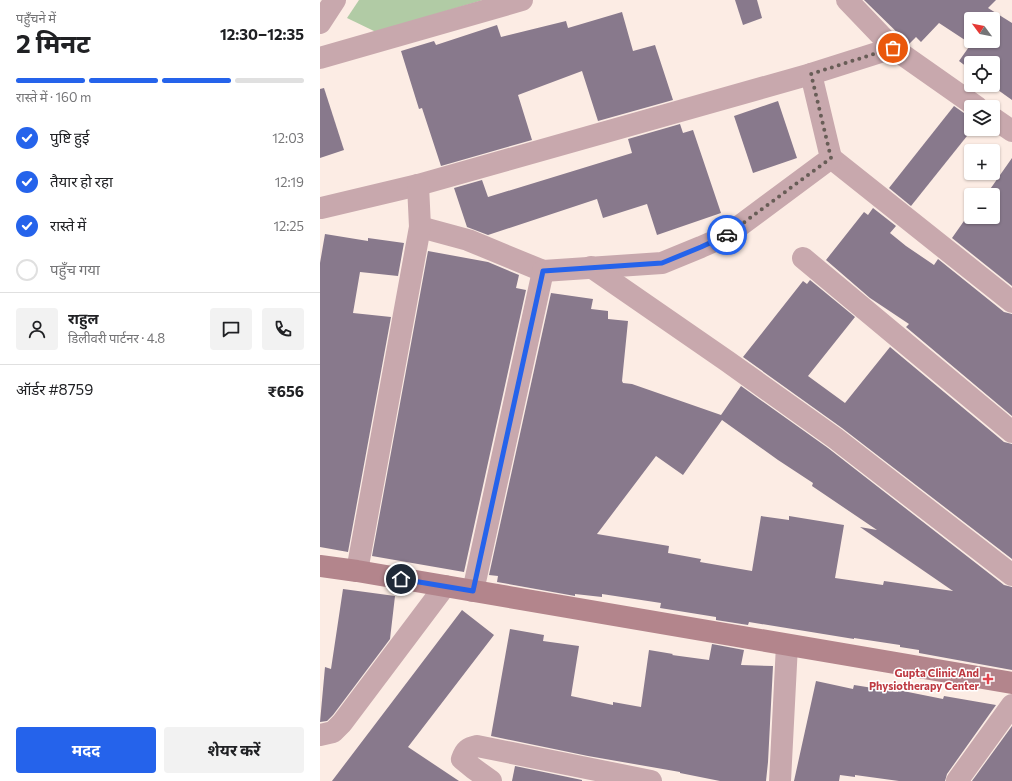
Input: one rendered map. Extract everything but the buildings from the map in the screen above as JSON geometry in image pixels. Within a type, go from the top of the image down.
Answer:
[{"type":"street","points":[[320,23],[335,0]]},
{"type":"street","points":[[320,58],[522,0]]},
{"type":"street","points":[[847,0],[893,48],[967,100]]},
{"type":"street","points":[[320,212],[320,208],[418,185],[811,74],[893,48]]},
{"type":"street","points":[[811,74],[831,158],[1012,302]]},
{"type":"street","points":[[1000,123],[1012,131]]},
{"type":"street","points":[[420,228],[483,245],[543,271],[662,263],[726,236],[831,158]]},
{"type":"street","points":[[357,571],[420,228],[418,185]]},
{"type":"street","points":[[803,258],[1010,426]]},
{"type":"street","points":[[591,267],[835,438],[1012,575]]},
{"type":"street","points":[[473,591],[543,271]]},
{"type":"street","points":[[320,566],[357,571],[1012,683]]},
{"type":"street","points":[[320,735],[333,732],[342,723],[445,586]]},
{"type":"street","points":[[780,781],[787,645]]},
{"type":"street","points":[[957,781],[1012,705]]},
{"type":"street","points":[[491,781],[462,759],[464,752],[469,747],[477,746],[651,781]]},
{"type":"green space","points":[[359,0],[483,0],[376,32],[347,18]]},
{"type":"way so far","points":[[727,235],[831,158],[811,74],[893,48]]},
{"type":"place","name":"Gupta Clinic And Physiotherapy Center","points":[[988,679]]},
{"type":"route","points":[[401,579],[473,591],[543,271],[662,263],[727,235]]}]
